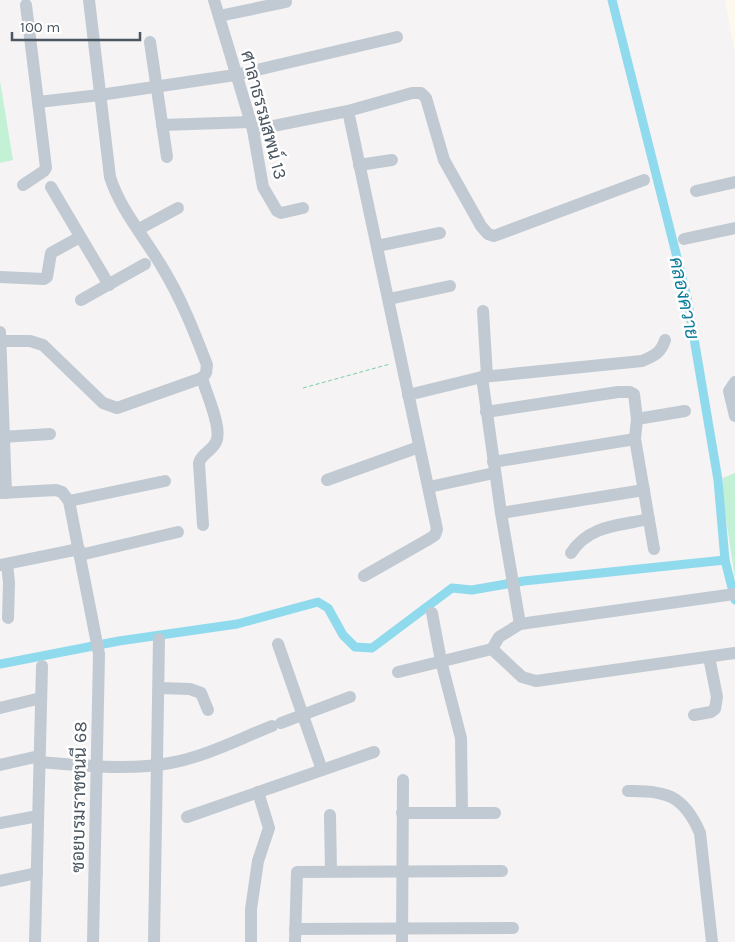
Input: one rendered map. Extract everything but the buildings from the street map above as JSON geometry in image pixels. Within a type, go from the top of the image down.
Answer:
[{"type":"street","points":[[89,0],[110,177],[115,192],[139,229],[186,312],[207,365],[206,373],[202,378],[117,408],[103,403],[43,345],[1,337],[3,493],[56,490],[62,492],[69,501],[164,481]]},
{"type":"street","name":"ศาลาธรรมสพน์ 13","points":[[214,0],[235,75],[252,126],[263,187],[277,211],[281,213],[303,208]]},
{"type":"street","points":[[219,16],[247,5],[286,2]]},
{"type":"street","points":[[23,185],[46,168],[26,4]]},
{"type":"street","points":[[38,102],[100,96],[235,75],[397,37]]},
{"type":"street","points":[[150,42],[167,157]]},
{"type":"street","points":[[162,125],[252,126],[348,111],[412,93],[421,93],[426,98],[444,160],[481,226],[488,234],[494,236],[644,180]]},
{"type":"street","points":[[348,111],[436,522],[435,535],[364,576]]},
{"type":"street","points":[[359,165],[392,160]]},
{"type":"street","points":[[696,190],[735,182]]},
{"type":"street","points":[[51,187],[109,285]]},
{"type":"street","points":[[139,229],[178,208]]},
{"type":"street","points":[[684,239],[735,228]]},
{"type":"street","points":[[377,246],[440,233]]},
{"type":"street","points":[[0,277],[44,279],[49,272],[51,253],[80,237]]},
{"type":"street","points":[[81,300],[145,264]]},
{"type":"street","points":[[390,300],[450,286]]},
{"type":"street","points":[[483,311],[486,412],[520,624]]},
{"type":"street","points":[[408,395],[484,376],[642,361],[656,356],[663,348],[665,340]]},
{"type":"street","points":[[202,378],[218,433],[214,446],[202,456],[199,463],[203,525]]},
{"type":"street","points":[[735,382],[729,391],[735,416]]},
{"type":"street","points":[[486,412],[630,392],[635,399],[637,419],[635,439],[654,549]]},
{"type":"street","points":[[637,419],[685,411]]},
{"type":"street","points":[[2,437],[50,434]]},
{"type":"street","points":[[429,486],[494,467],[635,439]]},
{"type":"street","points":[[327,480],[419,447]]},
{"type":"street","points":[[501,513],[644,490]]},
{"type":"street","name":"ซอยบรมราชชนนี 68","points":[[69,501],[99,654],[93,942]]},
{"type":"street","points":[[571,553],[579,541],[592,532],[649,519]]},
{"type":"street","points":[[8,618],[9,601],[3,565],[178,532]]},
{"type":"street","points":[[398,672],[492,649],[499,637],[520,624],[729,595]]},
{"type":"street","points":[[432,613],[440,661],[461,738],[462,813]]},
{"type":"street","points":[[154,942],[159,640]]},
{"type":"street","points":[[278,644],[322,770]]},
{"type":"street","points":[[492,649],[529,681],[735,653]]},
{"type":"street","points":[[694,715],[712,712],[715,709],[717,697],[709,656]]},
{"type":"street","points":[[35,942],[42,666]]},
{"type":"street","points":[[159,688],[190,689],[201,693],[208,710]]},
{"type":"street","points":[[0,765],[39,759],[97,766],[158,765],[185,759],[350,697]]},
{"type":"street","points":[[0,708],[42,698]]},
{"type":"street","points":[[187,817],[374,752]]},
{"type":"street","points":[[402,942],[403,780]]},
{"type":"street","points":[[628,792],[652,791],[669,795],[689,810],[700,833],[712,942]]},
{"type":"street","points":[[251,942],[251,909],[258,862],[269,828],[258,792]]},
{"type":"street","points":[[402,813],[495,813]]},
{"type":"street","points":[[330,815],[331,871]]},
{"type":"street","points":[[0,823],[38,816]]},
{"type":"street","points":[[295,942],[297,872],[502,871]]},
{"type":"street","points":[[0,882],[37,873]]},
{"type":"street","points":[[295,929],[402,927],[512,928]]},
{"type":"path","points":[[303,388],[400,361]]},
{"type":"shaded area","points":[[725,0],[735,0],[735,54]]},
{"type":"green space","points":[[0,81],[13,160],[0,163]]},
{"type":"green space","points":[[735,473],[735,579],[723,498],[723,478]]},
{"type":"waterway","name":"คลองควาย","points":[[612,0],[687,297],[718,480],[725,560],[735,600]]},
{"type":"waterway","points":[[0,664],[119,641],[237,624],[318,602],[328,608],[343,635],[355,647],[372,648],[452,588],[472,590],[524,581],[725,560]]}]
